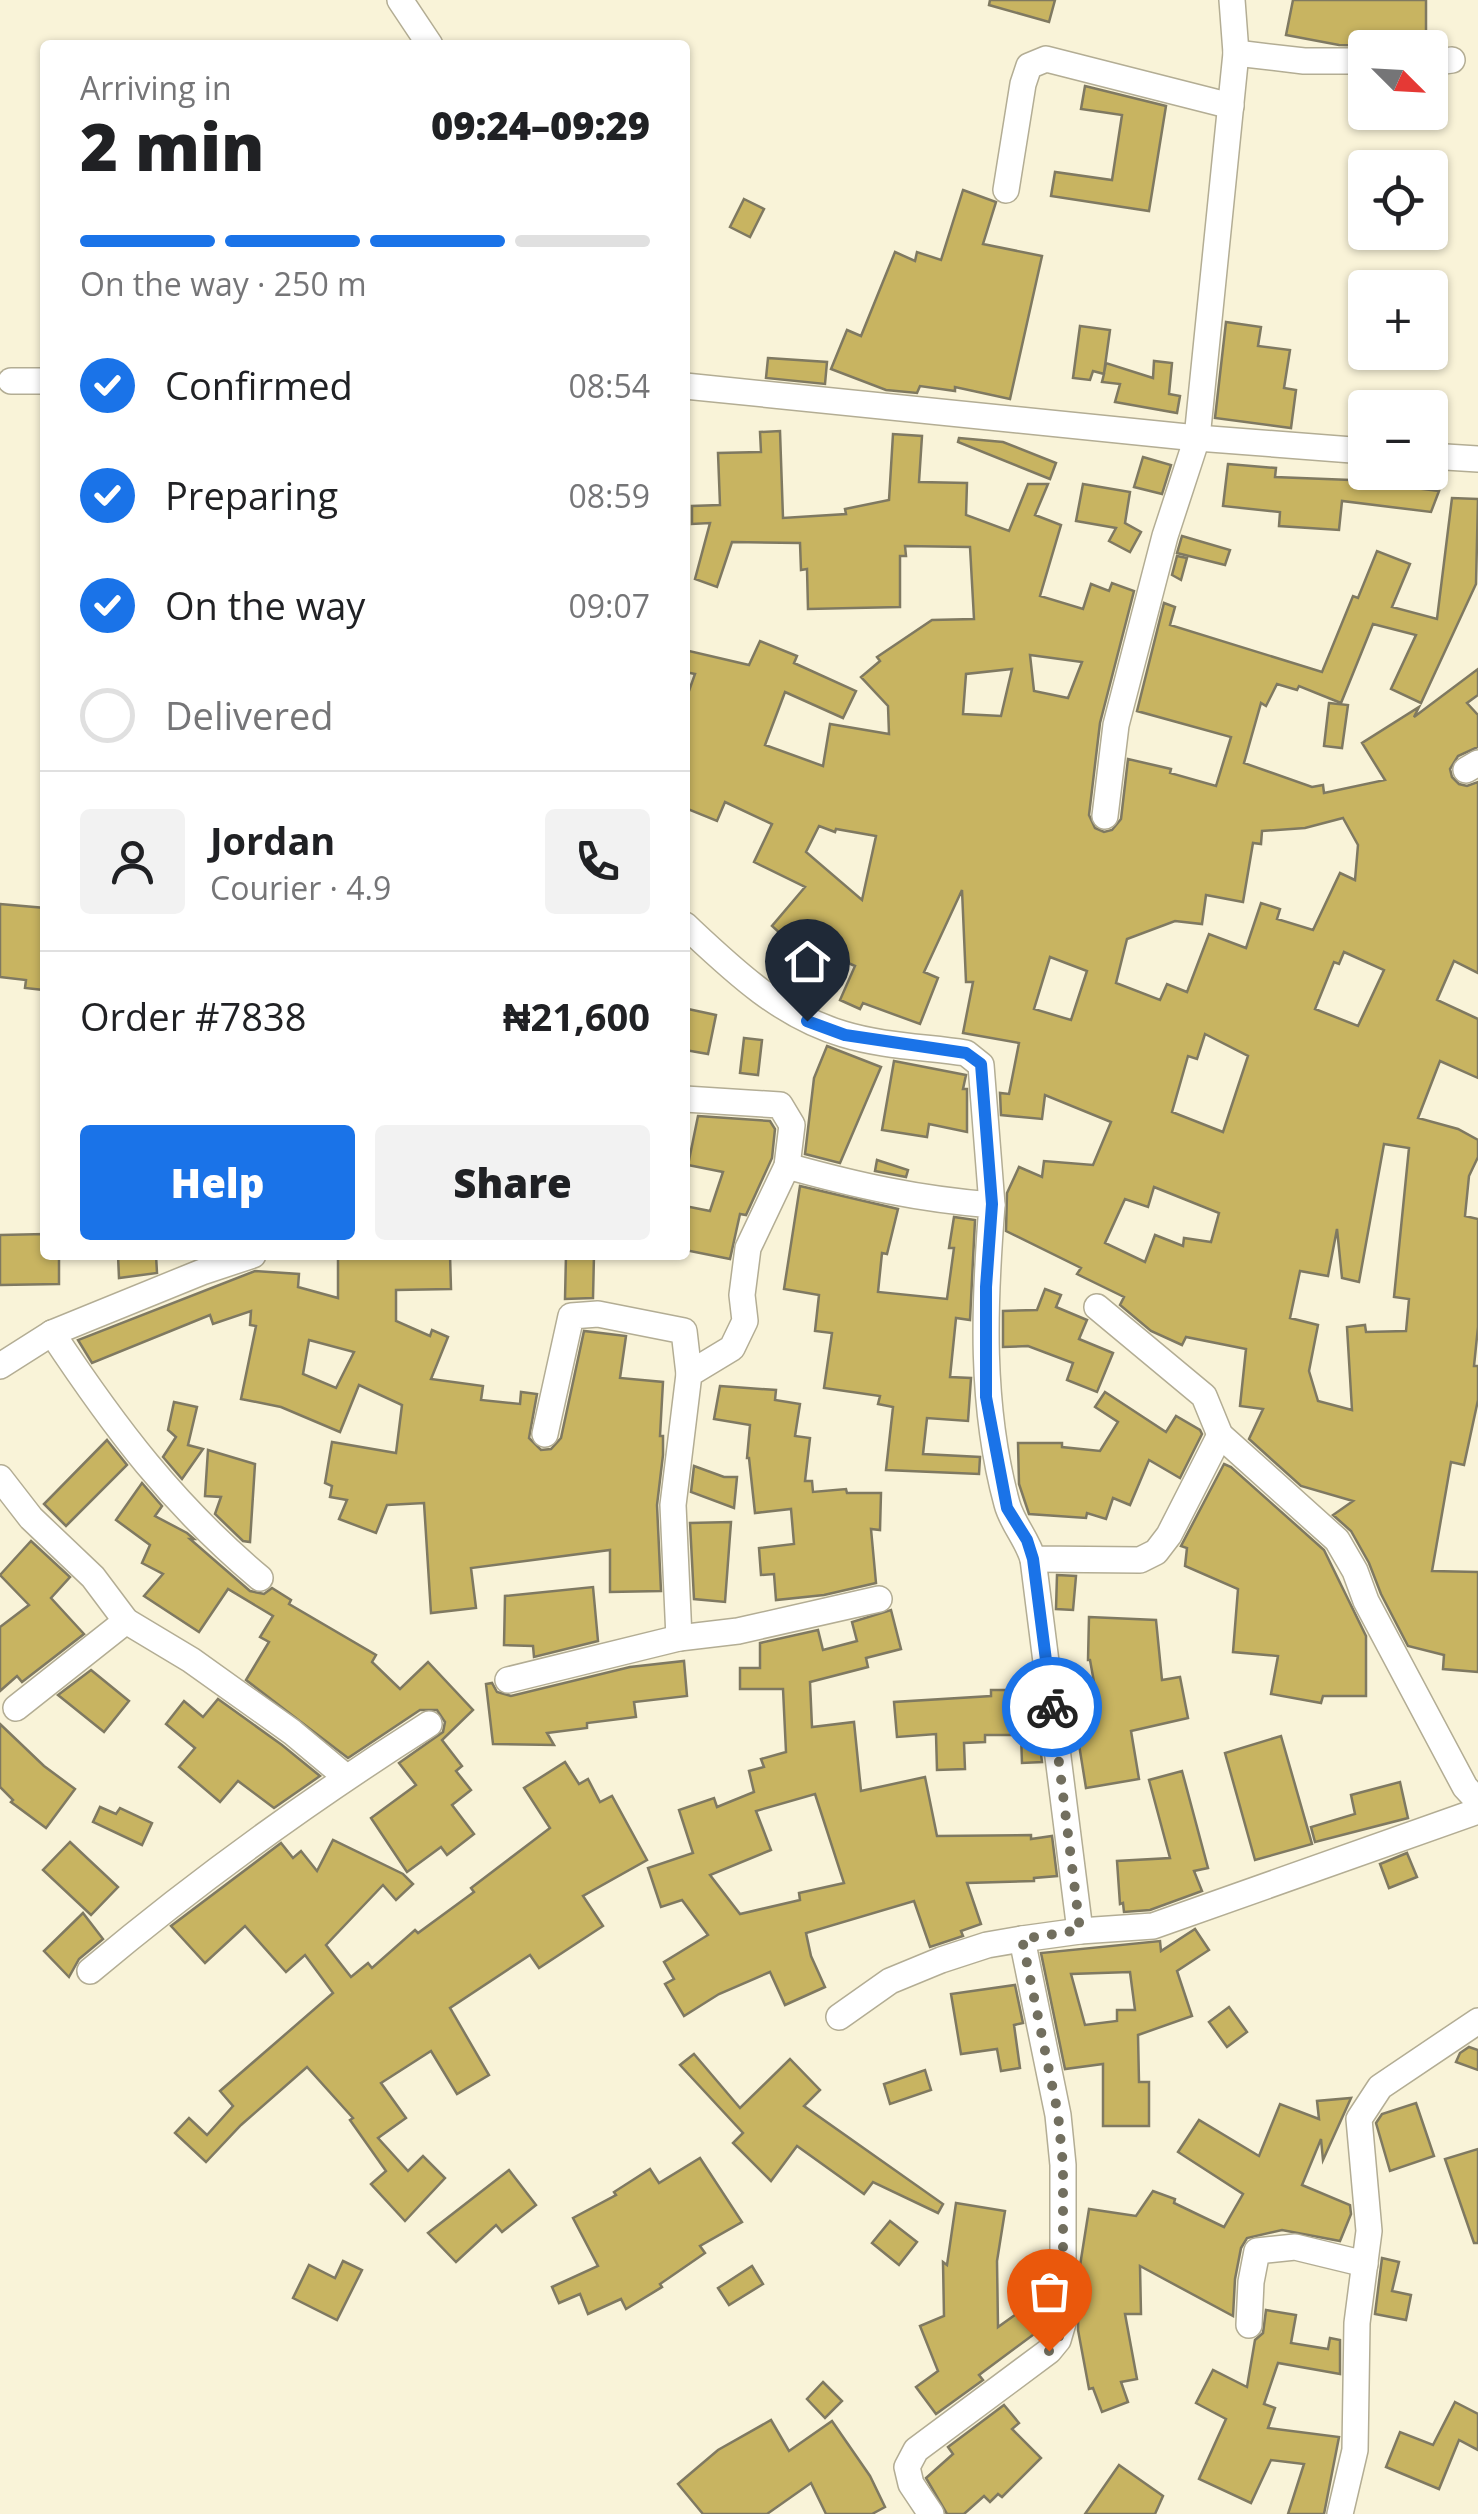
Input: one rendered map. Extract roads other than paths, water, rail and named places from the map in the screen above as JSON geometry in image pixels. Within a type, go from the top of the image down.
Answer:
[{"type":"street","points":[[400,0],[427,40]]},
{"type":"street","points":[[1105,816],[1116,725],[1165,536],[1197,438],[1236,53],[1232,0]]},
{"type":"street","points":[[1236,53],[1304,61],[1348,61]]},
{"type":"street","points":[[1006,190],[1023,84],[1029,66],[1046,59],[1231,106]]},
{"type":"street","points":[[11,382],[40,381]]},
{"type":"street","points":[[690,387],[1348,450]]},
{"type":"street","points":[[1448,457],[1478,459]]},
{"type":"street","points":[[690,930],[760,993],[807,1021],[845,1035],[966,1053],[981,1064],[992,1204],[986,1287],[986,1397],[1007,1508],[1027,1540],[1033,1559],[1080,1930]]},
{"type":"street","points":[[690,1100],[780,1104],[792,1126],[787,1166],[748,1248],[742,1296],[745,1321],[732,1348],[690,1374]]},
{"type":"street","points":[[787,1166],[922,1199],[992,1204]]},
{"type":"street","points":[[0,1366],[52,1333],[238,1260]]},
{"type":"street","points":[[1096,1307],[1204,1396],[1220,1435],[1337,1540],[1465,1787],[1478,1801]]},
{"type":"street","points":[[545,1434],[570,1316],[598,1314],[684,1331],[690,1374],[673,1505],[679,1638]]},
{"type":"street","points":[[52,1333],[100,1406],[162,1485],[216,1541],[260,1578]]},
{"type":"street","points":[[1033,1559],[1140,1560],[1156,1552],[1220,1435]]},
{"type":"street","points":[[0,1478],[31,1518],[93,1577],[126,1621],[191,1660],[292,1732],[346,1777]]},
{"type":"street","points":[[508,1680],[679,1638],[738,1631],[879,1599]]},
{"type":"street","points":[[16,1708],[126,1621]]},
{"type":"street","points":[[90,1971],[171,1902],[346,1777],[430,1724]]},
{"type":"street","points":[[839,2017],[914,1969],[1022,1939],[1080,1930],[1153,1926],[1478,1811]]},
{"type":"street","points":[[931,2514],[911,2484],[906,2467],[916,2450],[1049,2351],[1058,2340],[1063,2323],[1063,2165],[1058,2114],[1022,1939]]},
{"type":"street","points":[[1340,2514],[1354,2450],[1357,2322],[1369,2231],[1359,2119],[1380,2088],[1478,2021]]},
{"type":"street","points":[[1249,2325],[1251,2282],[1258,2251],[1295,2248],[1365,2264]]}]
